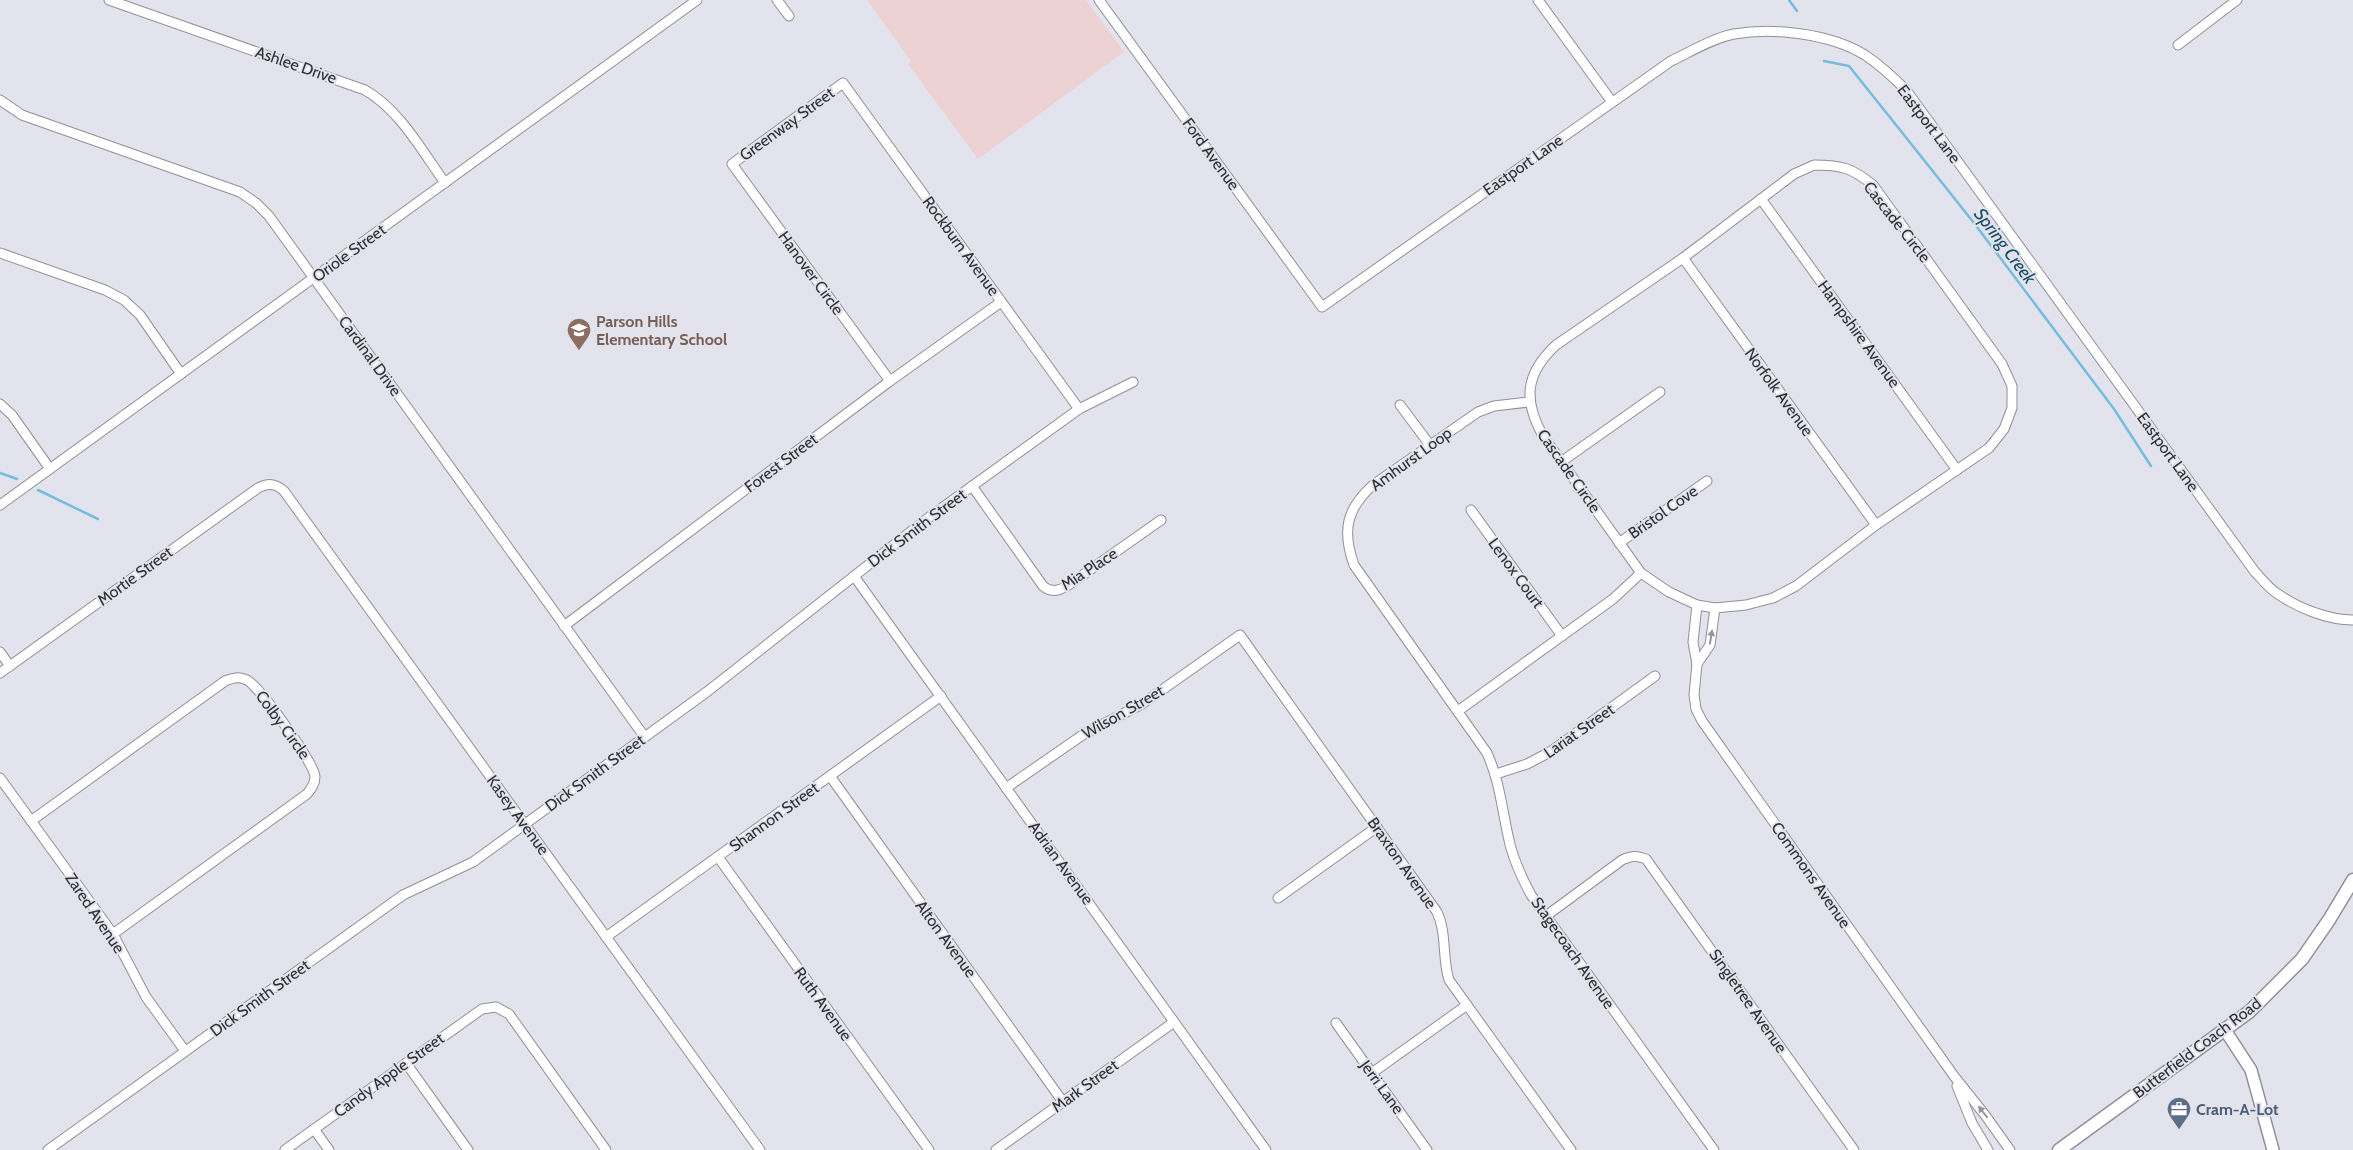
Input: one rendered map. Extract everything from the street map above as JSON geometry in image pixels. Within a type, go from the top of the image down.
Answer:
[{"type":"main road","name":"Butterfield Coach Road","points":[[2059,1150],[2225,1030],[2269,993],[2302,959],[2330,920],[2353,880]]},
{"type":"street","name":"Ashlee Drive","points":[[109,0],[365,90],[380,98],[391,109],[445,183]]},
{"type":"street","name":"Oriole Street","points":[[0,505],[696,0]]},
{"type":"street","points":[[777,0],[789,16]]},
{"type":"street","name":"Ford Avenue","points":[[1099,0],[1322,307]]},
{"type":"street","points":[[1538,0],[1612,102]]},
{"type":"street","points":[[2178,45],[2237,0]]},
{"type":"street","name":"Eastport Lane","points":[[1322,307],[1671,61],[1733,34],[1770,32],[1822,38],[1864,54],[1886,70],[1906,90],[2255,572],[2277,594],[2312,612],[2342,620],[2353,620]]},
{"type":"street","name":"Greenway Street","points":[[732,164],[843,83]]},
{"type":"street","name":"Rockburn Avenue","points":[[843,83],[1079,409]]},
{"type":"street","name":"Cardinal Drive","points":[[0,100],[22,115],[240,192],[256,203],[269,216],[644,736]]},
{"type":"street","name":"Hanover Circle","points":[[732,164],[890,381]]},
{"type":"street","name":"Cascade Circle","points":[[1814,165],[1838,165],[1857,172],[1873,186],[2002,364],[2012,386],[2012,408],[2004,429],[1989,448],[1876,525],[1796,586],[1773,598],[1715,608],[1697,605],[1669,592],[1641,573],[1543,436],[1534,420],[1529,402],[1533,377],[1544,357],[1556,345],[1683,258],[1761,199],[1794,174],[1814,165]]},
{"type":"street","name":"Hampshire Avenue","points":[[1761,199],[1957,470]]},
{"type":"street","points":[[0,253],[105,290],[124,300],[140,315],[182,374]]},
{"type":"street","name":"Norfolk Avenue","points":[[1683,258],[1876,525]]},
{"type":"street","name":"Forest Street","points":[[564,626],[890,381],[1001,302]]},
{"type":"street","name":"Dick Smith Street","points":[[48,1150],[403,895],[463,868],[723,680],[854,576],[972,486],[1079,409],[1133,382]]},
{"type":"street","points":[[1562,462],[1660,392]]},
{"type":"street","name":"Amhurst Loop","points":[[1475,735],[1354,565],[1349,551],[1347,522],[1352,509],[1362,495],[1478,412],[1494,406],[1529,402]]},
{"type":"street","points":[[0,404],[12,415],[50,469]]},
{"type":"street","points":[[1400,405],[1430,445]]},
{"type":"street","name":"Bristol Cove","points":[[1619,543],[1707,481]]},
{"type":"street","name":"Mortie Street","points":[[0,674],[258,488],[272,484]]},
{"type":"street","name":"Kasey Avenue","points":[[272,484],[284,491],[760,1150]]},
{"type":"street","name":"Mia Place","points":[[972,486],[1043,586],[1052,591],[1062,589],[1070,584],[1161,520]]},
{"type":"street","name":"Lenox Court","points":[[1471,510],[1562,636]]},
{"type":"street","points":[[1458,710],[1613,599],[1641,573]]},
{"type":"street","name":"Adrian Avenue","points":[[854,576],[1266,1150]]},
{"type":"street","name":"Commons Avenue","points":[[1697,605],[1692,642],[1697,664],[1694,695],[1696,709],[1702,721],[1954,1076],[2010,1150]]},
{"type":"street","name":"Commons Avenue","points":[[1697,664],[1710,645],[1715,608]]},
{"type":"street","name":"Wilson Street","points":[[1006,788],[1084,734],[1142,704],[1240,636]]},
{"type":"street","name":"Braxton Avenue","points":[[1240,636],[1437,912],[1443,924],[1445,965],[1449,980],[1571,1150]]},
{"type":"street","points":[[0,652],[10,666]]},
{"type":"street","name":"Lariat Street","points":[[1496,774],[1538,759],[1656,676]]},
{"type":"street","name":"Colby Circle","points":[[31,821],[225,681],[233,678],[242,677],[256,687],[309,760],[315,778],[313,787],[307,794],[113,934]]},
{"type":"street","name":"Shannon Street","points":[[606,937],[941,696]]},
{"type":"street","name":"Stagecoach Avenue","points":[[1475,735],[1487,754],[1496,774],[1509,841],[1531,895],[1714,1150]]},
{"type":"street","name":"Alton Avenue","points":[[830,776],[1063,1102]]},
{"type":"street","name":"Zared Avenue","points":[[0,778],[113,934],[146,997],[186,1051]]},
{"type":"street","points":[[1278,898],[1377,827]]},
{"type":"street","name":"Singletree Avenue","points":[[1546,916],[1622,860],[1638,856],[1646,859],[1854,1150]]},
{"type":"street","name":"Ruth Avenue","points":[[718,858],[929,1150]]},
{"type":"street","points":[[1372,1073],[1467,1005]]},
{"type":"street","name":"Candy Apple Street","points":[[285,1150],[482,1009],[496,1007],[509,1014],[606,1150]]},
{"type":"street","name":"Mark Street","points":[[996,1150],[1174,1022]]},
{"type":"street","name":"Jerri Lane","points":[[1336,1023],[1427,1150]]},
{"type":"street","points":[[2225,1030],[2251,1070],[2273,1150]]},
{"type":"street","points":[[406,1063],[468,1150]]},
{"type":"street","name":"Commons Avenue","points":[[1954,1076],[1972,1123],[1988,1150]]},
{"type":"street","points":[[314,1129],[330,1150]]},
{"type":"shaded area","points":[[867,0],[1086,0],[1124,52],[978,159],[908,64],[911,61]]},
{"type":"waterway","name":"Spring Creek","points":[[1789,0],[1797,11]]},
{"type":"waterway","name":"Spring Creek","points":[[1824,61],[1849,66],[1974,223],[2114,409],[2151,466]]},
{"type":"waterway","points":[[0,473],[17,479]]},
{"type":"waterway","points":[[38,490],[98,519]]},
{"type":"place","name":"Parson Hills Elementary School","points":[[579,351]]},
{"type":"place","name":"Cram-A-Lot","points":[[2179,1130]]}]
